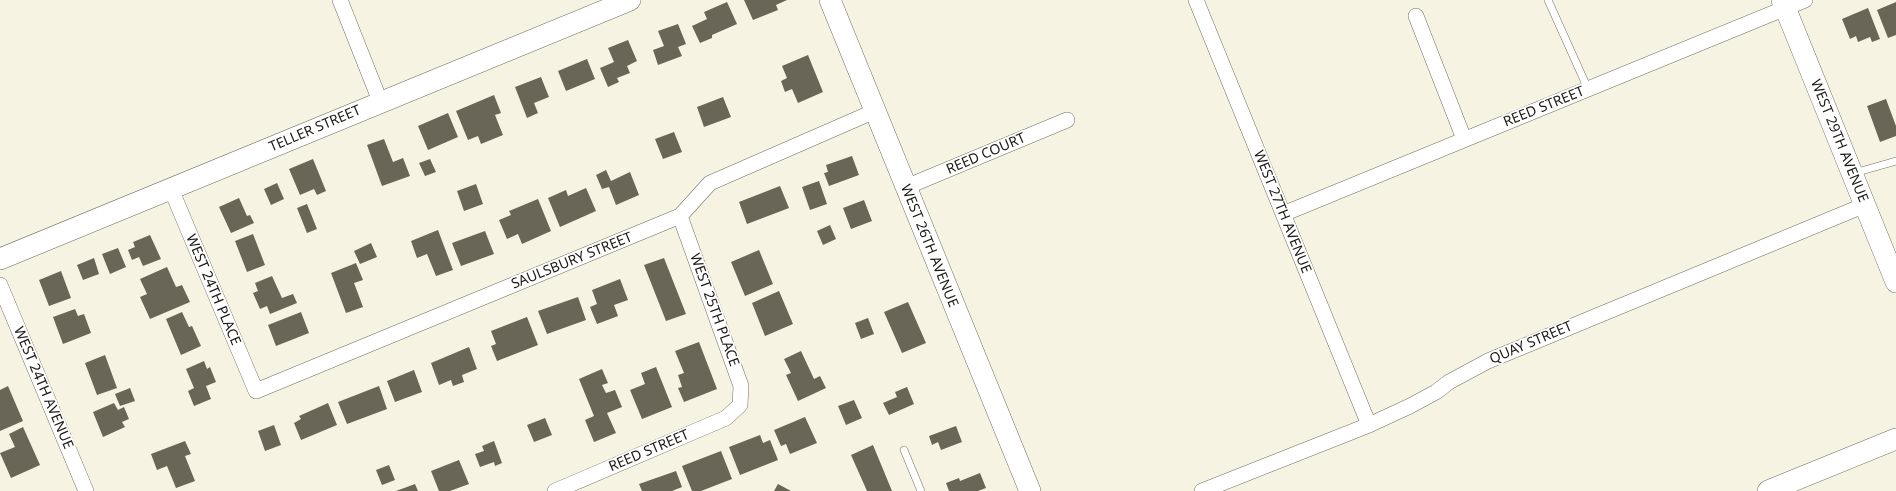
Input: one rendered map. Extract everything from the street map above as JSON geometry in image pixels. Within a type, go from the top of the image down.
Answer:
[{"type":"street","points":[[340,0],[380,101]]},
{"type":"street","name":"TELLER STREET","points":[[0,259],[380,101],[630,0]]},
{"type":"street","name":"WEST 26TH AVENUE","points":[[830,0],[1030,491]]},
{"type":"street","name":"WEST 27TH AVENUE","points":[[1196,0],[1369,424]]},
{"type":"street","name":"REED STREET","points":[[1283,214],[1588,89],[1784,4],[1805,0]]},
{"type":"street","name":"WEST 29TH AVENUE","points":[[1784,4],[1896,282]]},
{"type":"street","points":[[1416,16],[1464,139]]},
{"type":"street","name":"SAULSBURY STREET","points":[[256,391],[680,216],[710,183],[875,111]]},
{"type":"street","name":"REED COURT","points":[[906,187],[1067,120]]},
{"type":"street","name":"WEST 24TH PLACE","points":[[171,189],[256,391]]},
{"type":"street","name":"QUAY STREET","points":[[1202,491],[1410,406],[1436,392],[1454,379],[1488,361],[1865,205]]},
{"type":"street","name":"WEST 25TH PLACE","points":[[680,216],[741,386],[740,406]]},
{"type":"street","name":"WEST 24TH AVENUE","points":[[0,285],[86,491]]},
{"type":"street","name":"REED STREET","points":[[555,491],[726,418],[740,406]]},
{"type":"street","points":[[1768,491],[1896,439]]},
{"type":"lane","points":[[1548,0],[1588,89]]},
{"type":"lane","points":[[1852,174],[1896,160]]},
{"type":"lane","points":[[904,450],[921,491]]},
{"type":"building","points":[[744,0],[787,0],[776,5],[778,10],[753,20]]},
{"type":"building","points":[[727,2],[737,24],[712,35],[712,38],[700,43],[692,26],[707,19],[704,12]]},
{"type":"building","points":[[1896,2],[1896,35],[1888,38],[1877,10]]},
{"type":"building","points":[[1868,8],[1880,39],[1872,42],[1870,37],[1858,42],[1856,36],[1850,39],[1842,19]]},
{"type":"building","points":[[678,24],[686,44],[678,47],[682,56],[658,65],[653,50],[664,46],[658,31]]},
{"type":"building","points":[[628,40],[637,61],[627,66],[630,73],[617,78],[619,82],[608,87],[600,68],[614,62],[608,48]]},
{"type":"building","points":[[808,55],[823,92],[798,103],[792,89],[785,92],[781,81],[787,78],[782,66]]},
{"type":"building","points":[[587,59],[595,79],[566,91],[558,71]]},
{"type":"building","points":[[541,77],[549,97],[534,103],[538,113],[527,118],[515,87]]},
{"type":"building","points":[[494,95],[501,113],[495,115],[503,135],[481,144],[478,136],[468,140],[456,111]]},
{"type":"building","points":[[723,97],[731,117],[704,127],[697,107]]},
{"type":"building","points":[[1886,99],[1896,126],[1896,136],[1880,142],[1867,106]]},
{"type":"building","points":[[448,113],[458,137],[428,150],[418,126]]},
{"type":"building","points":[[674,132],[682,152],[663,159],[655,139]]},
{"type":"building","points":[[384,139],[393,162],[403,158],[410,176],[382,186],[367,145]]},
{"type":"building","points":[[852,156],[859,175],[829,186],[824,173],[828,172],[826,165]]},
{"type":"building","points":[[313,159],[326,191],[317,195],[314,189],[300,195],[289,169]]},
{"type":"building","points":[[430,159],[436,172],[425,176],[419,163]]},
{"type":"building","points":[[606,170],[611,181],[630,172],[639,195],[616,205],[609,187],[602,189],[596,175]]},
{"type":"building","points":[[819,181],[827,204],[810,210],[802,187]]},
{"type":"building","points":[[277,183],[284,199],[271,205],[264,189]]},
{"type":"building","points":[[476,184],[483,204],[464,211],[457,191]]},
{"type":"building","points":[[780,186],[789,208],[747,224],[739,202]]},
{"type":"building","points":[[586,188],[596,211],[560,227],[548,198],[566,190],[568,196]]},
{"type":"building","points":[[239,198],[247,216],[250,215],[254,223],[231,233],[219,207]]},
{"type":"building","points":[[538,199],[551,231],[522,244],[518,234],[507,239],[499,220],[511,215],[509,211]]},
{"type":"building","points":[[864,200],[872,221],[851,229],[843,208]]},
{"type":"building","points":[[307,204],[317,229],[307,233],[297,208]]},
{"type":"building","points":[[830,225],[836,239],[823,245],[817,231]]},
{"type":"building","points":[[438,230],[453,270],[436,276],[427,254],[417,258],[411,241]]},
{"type":"building","points":[[485,231],[494,254],[461,266],[452,243]]},
{"type":"building","points":[[253,234],[265,265],[247,272],[235,241]]},
{"type":"building","points":[[150,235],[161,259],[143,266],[139,257],[132,260],[128,250],[135,247],[133,242]]},
{"type":"building","points":[[371,243],[377,257],[360,264],[354,251]]},
{"type":"building","points":[[118,248],[126,267],[110,274],[102,254]]},
{"type":"building","points":[[759,250],[773,284],[745,296],[731,262]]},
{"type":"building","points":[[94,258],[99,274],[83,280],[77,265]]},
{"type":"building","points":[[664,258],[686,314],[666,321],[644,265]]},
{"type":"building","points":[[356,263],[363,280],[354,283],[363,307],[346,313],[331,273]]},
{"type":"building","points":[[167,267],[176,287],[182,285],[190,302],[150,319],[140,297],[147,294],[140,279]]},
{"type":"building","points":[[61,271],[71,298],[49,306],[39,280]]},
{"type":"building","points":[[272,276],[282,298],[293,294],[297,303],[270,314],[267,306],[260,309],[253,293],[258,291],[255,283]]},
{"type":"building","points":[[620,279],[628,300],[614,305],[618,316],[597,324],[590,307],[597,304],[592,290]]},
{"type":"building","points":[[779,291],[793,324],[765,336],[752,303]]},
{"type":"building","points":[[578,297],[586,320],[547,334],[538,311]]},
{"type":"building","points":[[908,302],[926,343],[902,353],[884,312]]},
{"type":"building","points":[[75,309],[78,316],[84,314],[91,333],[63,344],[53,317]]},
{"type":"building","points":[[182,312],[189,327],[192,326],[201,346],[181,355],[166,319]]},
{"type":"building","points":[[301,312],[309,333],[276,346],[268,325]]},
{"type":"building","points":[[527,317],[538,345],[497,361],[491,346],[496,344],[491,331]]},
{"type":"building","points":[[868,318],[874,334],[861,339],[855,323]]},
{"type":"building","points":[[699,342],[717,389],[684,402],[678,388],[682,387],[678,375],[684,373],[675,351]]},
{"type":"building","points":[[469,347],[477,369],[462,375],[464,382],[453,386],[451,380],[439,385],[431,363]]},
{"type":"building","points":[[801,351],[814,379],[820,376],[826,388],[798,401],[786,375],[791,373],[784,359]]},
{"type":"building","points":[[105,355],[117,388],[97,395],[85,363]]},
{"type":"building","points":[[204,361],[207,369],[210,367],[216,382],[206,386],[211,399],[194,406],[188,391],[194,388],[186,369]]},
{"type":"building","points":[[656,367],[672,407],[642,419],[630,390],[645,384],[641,373]]},
{"type":"building","points":[[602,369],[608,383],[602,385],[606,393],[615,390],[622,407],[607,413],[616,433],[594,442],[585,420],[594,416],[579,379]]},
{"type":"building","points":[[414,370],[422,392],[395,402],[387,381]]},
{"type":"building","points":[[8,386],[23,421],[0,431],[0,390]]},
{"type":"building","points":[[379,386],[387,409],[347,424],[338,402]]},
{"type":"building","points":[[907,387],[914,404],[889,415],[883,403],[897,397],[895,392]]},
{"type":"building","points":[[130,388],[135,401],[120,406],[115,394]]},
{"type":"building","points":[[854,400],[862,418],[846,425],[838,406]]},
{"type":"building","points":[[114,403],[118,410],[124,407],[129,419],[122,422],[125,427],[103,437],[93,412]]},
{"type":"building","points":[[328,403],[337,425],[301,440],[294,423],[301,419],[299,416]]},
{"type":"building","points":[[805,417],[817,443],[790,454],[786,444],[781,446],[774,430]]},
{"type":"building","points":[[545,418],[552,435],[534,442],[527,425]]},
{"type":"building","points":[[274,425],[281,445],[265,451],[258,431]]},
{"type":"building","points":[[956,426],[962,442],[941,450],[938,442],[932,445],[929,436]]},
{"type":"building","points":[[23,427],[40,465],[11,478],[0,453],[15,447],[9,434]]},
{"type":"building","points":[[760,435],[763,443],[770,440],[778,460],[740,475],[729,447]]},
{"type":"building","points":[[185,441],[191,454],[185,456],[195,481],[176,488],[167,466],[157,470],[151,454]]},
{"type":"building","points":[[494,441],[502,463],[495,466],[494,462],[480,467],[475,454],[484,451],[482,446]]},
{"type":"building","points":[[873,445],[892,491],[867,491],[851,455]]},
{"type":"building","points":[[721,451],[732,479],[701,491],[692,491],[682,466]]},
{"type":"building","points":[[459,460],[469,484],[450,491],[439,491],[431,471]]},
{"type":"building","points":[[389,465],[395,480],[382,485],[376,470]]},
{"type":"building","points":[[676,471],[682,487],[672,491],[642,491],[639,484]]},
{"type":"building","points":[[980,473],[986,488],[978,491],[949,491],[946,483],[959,478],[960,481]]},
{"type":"building","points":[[415,484],[418,491],[396,491]]},
{"type":"building","points":[[778,484],[791,491],[774,491]]}]
